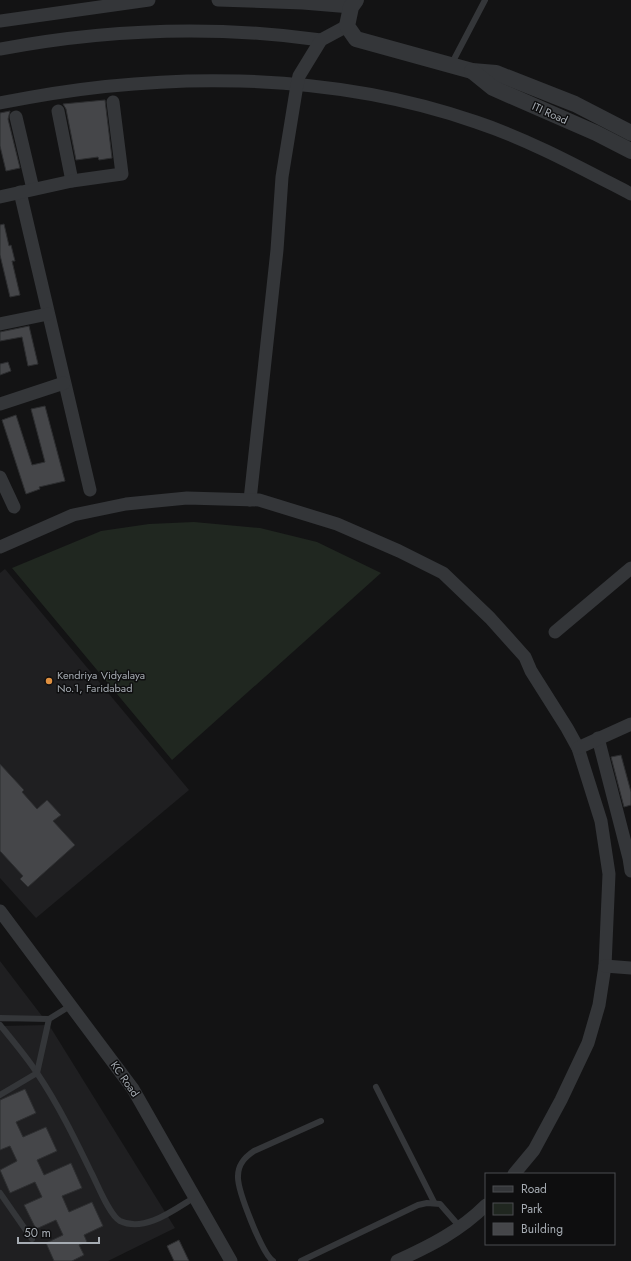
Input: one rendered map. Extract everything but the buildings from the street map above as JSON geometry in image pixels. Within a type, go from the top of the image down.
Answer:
[{"type":"street","points":[[0,21],[149,0]]},
{"type":"street","points":[[0,49],[45,40],[104,33],[238,31],[321,40],[351,33],[354,3],[218,0]]},
{"type":"street","name":"ITI Road","points":[[351,33],[472,71],[496,73],[575,104],[631,132]]},
{"type":"street","points":[[250,500],[277,250],[282,177],[299,76],[321,40]]},
{"type":"street","name":"ITI Road","points":[[472,71],[493,88],[596,133],[631,151]]},
{"type":"street","points":[[0,103],[42,94],[122,84],[207,80],[297,85],[402,100],[477,122],[560,158],[631,194]]},
{"type":"street","points":[[0,197],[72,181],[122,174],[114,102]]},
{"type":"street","points":[[58,111],[72,181]]},
{"type":"street","points":[[16,117],[26,191],[48,314],[90,490]]},
{"type":"street","points":[[0,324],[48,314]]},
{"type":"street","points":[[0,404],[64,383]]},
{"type":"street","points":[[0,477],[14,507]]},
{"type":"street","points":[[0,547],[73,515],[126,504],[186,498],[259,500],[337,524],[399,551],[443,573],[490,618],[525,657],[531,671],[578,748],[601,821],[609,874],[605,966],[599,1005],[588,1043],[561,1100],[534,1150],[515,1173]]},
{"type":"street","points":[[555,632],[631,568]]},
{"type":"street","points":[[578,748],[631,724]]},
{"type":"street","points":[[598,738],[628,851],[631,871]]},
{"type":"street","name":"KC Road","points":[[0,911],[133,1089],[196,1196],[231,1261]]},
{"type":"street","points":[[605,966],[631,968]]},
{"type":"street","points":[[397,1261],[448,1236],[473,1218],[485,1206]]},
{"type":"lane","points":[[452,65],[486,0]]},
{"type":"lane","points":[[0,1018],[49,1019],[70,1006]]},
{"type":"lane","points":[[0,1095],[37,1073],[49,1019]]},
{"type":"lane","points":[[0,1025],[37,1073],[84,1158],[111,1212],[118,1220],[128,1224],[138,1224],[154,1220],[196,1196]]},
{"type":"lane","points":[[376,1087],[434,1202]]},
{"type":"lane","points":[[273,1261],[264,1251],[239,1189],[238,1174],[240,1165],[244,1157],[254,1151],[321,1121]]},
{"type":"lane","points":[[0,1193],[32,1239]]},
{"type":"lane","points":[[301,1261],[418,1205],[434,1202],[440,1204],[460,1227]]},
{"type":"shaded area","name":"Kendriya Vidyalaya No.1, Faridabad","points":[[5,569],[189,790],[36,918],[0,878],[0,573]]},
{"type":"shaded area","points":[[0,961],[19,986],[45,1020],[0,1022]]},
{"type":"shaded area","points":[[49,1025],[175,1228],[108,1261],[0,1261],[0,1026]]},
{"type":"green space","points":[[194,522],[260,528],[317,542],[381,573],[172,760],[12,568],[101,531],[149,524]]},
{"type":"place","name":"Kendriya Vidyalaya No.1, Faridabad","points":[[49,681]]}]
